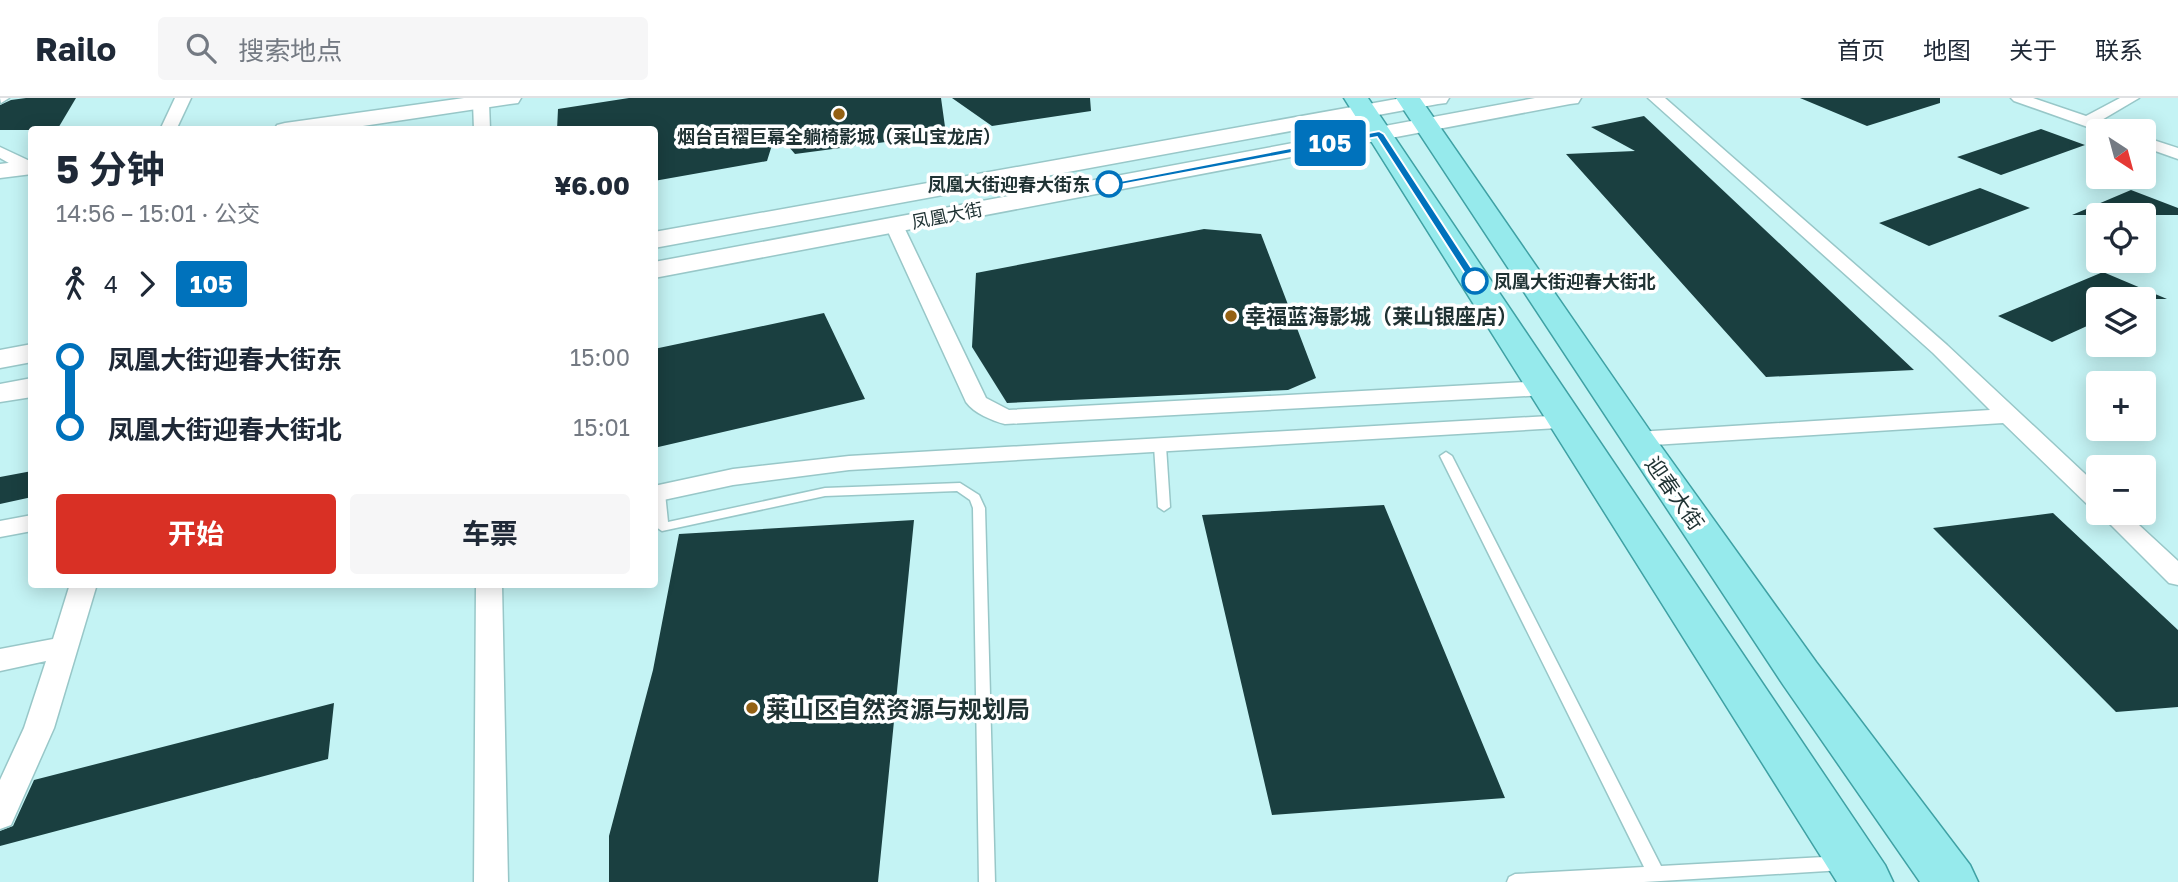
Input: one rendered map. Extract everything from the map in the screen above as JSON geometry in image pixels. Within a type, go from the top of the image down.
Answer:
[{"type":"main road","points":[[313,126],[508,98]]},
{"type":"main road","name":"凤凰大街","points":[[658,239],[1366,114],[1421,106],[1570,98]]},
{"type":"main road","name":"迎春大街","points":[[1421,106],[1637,439],[1800,674],[1951,882]]},
{"type":"main road","name":"凤凰大街","points":[[658,269],[894,225],[1366,114]]},
{"type":"main road","points":[[1366,114],[1860,872]]},
{"type":"main road","points":[[0,172],[28,167]]},
{"type":"main road","points":[[0,359],[28,354]]},
{"type":"main road","points":[[0,393],[28,388]]},
{"type":"street","points":[[170,126],[183,98]]},
{"type":"street","points":[[1656,98],[1940,349],[2086,489]]},
{"type":"street","points":[[2018,98],[2086,122]]},
{"type":"street","points":[[2093,119],[2132,98]]},
{"type":"street","points":[[481,102],[482,126]]},
{"type":"street","points":[[2156,146],[2178,154]]},
{"type":"street","points":[[0,152],[28,166]]},
{"type":"street","points":[[894,225],[977,402],[1005,416],[1545,388]]},
{"type":"street","points":[[1637,439],[2009,416]]},
{"type":"street","points":[[658,494],[733,477],[849,463],[1567,422]]},
{"type":"street","points":[[0,529],[28,524]]},
{"type":"street","points":[[2125,525],[2178,576]]},
{"type":"street","points":[[0,814],[39,728],[83,588]]},
{"type":"street","points":[[489,588],[491,882]]},
{"type":"street","points":[[0,660],[64,647]]},
{"type":"lane","points":[[1160,446],[1164,507]]},
{"type":"lane","points":[[1446,456],[1656,874]]},
{"type":"lane","points":[[658,501],[662,527],[825,492],[960,487],[975,498],[979,508],[987,882]]},
{"type":"lane","points":[[1515,882],[1656,874],[1860,872]]},
{"type":"building","points":[[76,98],[59,126],[28,126],[28,130],[0,130],[0,105],[11,100]]},
{"type":"building","points":[[629,98],[941,98],[946,134],[795,154],[776,132],[767,161],[658,180],[658,126],[557,126],[558,109]]},
{"type":"building","points":[[952,98],[1090,98],[1091,111],[992,126]]},
{"type":"building","points":[[1800,98],[1940,98],[1940,103],[1867,126]]},
{"type":"building","points":[[1644,116],[1914,370],[1766,377],[1566,154],[1635,151],[1591,127]]},
{"type":"building","points":[[2041,129],[2085,145],[2001,175],[1957,157]]},
{"type":"building","points":[[1980,188],[2030,208],[1929,246],[1879,223]]},
{"type":"building","points":[[2131,190],[2178,208],[2178,215],[2156,215],[2156,203],[2100,203]]},
{"type":"building","points":[[2086,209],[2086,215],[2072,215]]},
{"type":"building","points":[[1204,229],[1261,234],[1316,378],[1288,390],[1007,403],[972,347],[976,273]]},
{"type":"building","points":[[2101,273],[2139,287],[2086,287],[2086,326],[2052,342],[1998,316]]},
{"type":"building","points":[[824,313],[865,399],[658,447],[658,348]]},
{"type":"building","points":[[28,472],[28,498],[0,504],[0,477]]},
{"type":"building","points":[[1384,505],[1505,798],[1272,815],[1202,515]]},
{"type":"building","points":[[2053,513],[2178,630],[2178,707],[2116,712],[1933,528]]},
{"type":"building","points":[[914,520],[878,882],[609,882],[609,836],[653,670],[679,534]]},
{"type":"building","points":[[334,703],[328,759],[0,846],[0,831],[13,826],[34,780]]},
{"type":"bus line","name":"105","points":[[1109,184],[1379,134],[1475,281]]},
{"type":"place","name":"烟台百褶巨幕全躺椅影城（莱山宝龙店）","points":[[839,114]]},
{"type":"place","name":"凤凰大街迎春大街东","points":[[1109,184]]},
{"type":"place","name":"凤凰大街迎春大街北","points":[[1475,281]]},
{"type":"place","name":"幸福蓝海影城（莱山银座店）","points":[[1231,316]]},
{"type":"place","name":"莱山区自然资源与规划局","points":[[752,708]]}]
